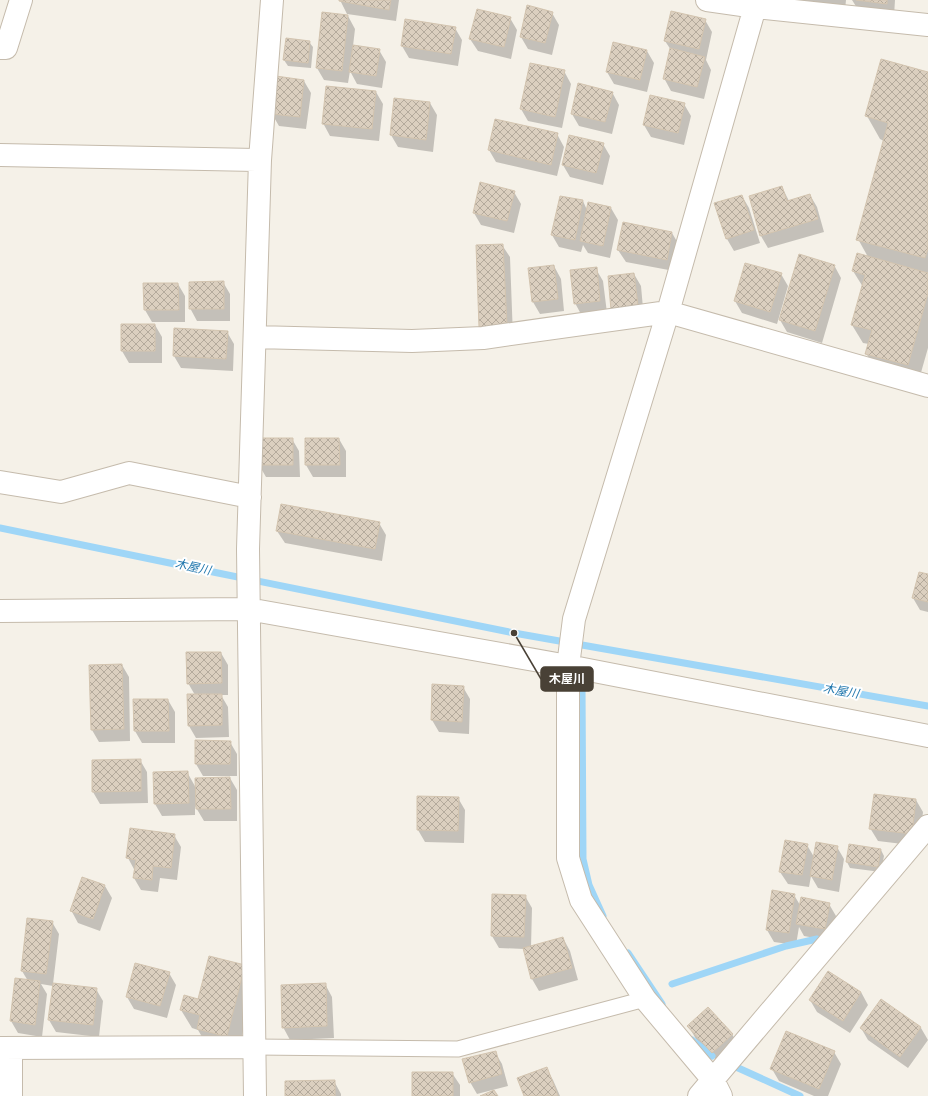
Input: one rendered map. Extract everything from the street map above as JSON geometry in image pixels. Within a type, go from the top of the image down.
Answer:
[{"type":"street","points":[[0,48],[6,48],[21,0]]},
{"type":"street","points":[[255,1096],[248,549],[260,160],[272,0]]},
{"type":"street","points":[[706,0],[757,3],[928,25]]},
{"type":"street","points":[[757,3],[668,312],[574,619],[568,666],[568,858],[581,900],[645,999],[711,1091],[928,826]]},
{"type":"street","points":[[0,155],[260,160]]},
{"type":"street","points":[[255,337],[412,340],[483,338],[668,312],[928,386]]},
{"type":"street","points":[[0,482],[61,492],[129,473],[250,497]]},
{"type":"street","points":[[0,611],[248,610],[568,666],[928,736]]},
{"type":"street","points":[[11,1096],[6,1048],[255,1047]]},
{"type":"lane","points":[[255,1047],[458,1050],[645,999]]},
{"type":"building","points":[[339,0],[391,0],[389,10]]},
{"type":"building","points":[[856,0],[887,0],[887,4]]},
{"type":"building","points":[[527,5],[553,12],[545,43],[520,37]]},
{"type":"building","points":[[477,9],[511,17],[504,47],[469,39]]},
{"type":"building","points":[[671,11],[706,19],[699,49],[664,41]]},
{"type":"building","points":[[322,12],[348,15],[342,71],[316,68]]},
{"type":"building","points":[[405,19],[456,27],[451,54],[401,46]]},
{"type":"building","points":[[286,38],[310,41],[308,63],[283,60]]},
{"type":"building","points":[[613,42],[647,50],[640,80],[606,72]]},
{"type":"building","points":[[353,45],[380,49],[376,76],[349,72]]},
{"type":"building","points":[[670,48],[705,57],[697,87],[663,79]]},
{"type":"building","points":[[881,59],[928,72],[928,249],[925,258],[856,240],[888,123],[865,116]]},
{"type":"building","points":[[530,63],[565,70],[555,117],[520,109]]},
{"type":"building","points":[[276,76],[304,80],[300,117],[271,114]]},
{"type":"building","points":[[578,83],[613,92],[605,122],[571,114]]},
{"type":"building","points":[[326,86],[376,91],[372,129],[322,124]]},
{"type":"building","points":[[650,95],[685,103],[678,133],[643,125]]},
{"type":"building","points":[[394,98],[430,102],[426,140],[390,135]]},
{"type":"building","points":[[495,119],[558,133],[551,165],[488,150]]},
{"type":"building","points":[[569,135],[604,143],[596,173],[562,165]]},
{"type":"building","points":[[480,182],[515,191],[507,221],[473,213]]},
{"type":"building","points":[[782,186],[787,201],[810,194],[818,219],[760,236],[749,196]]},
{"type":"building","points":[[742,195],[754,230],[726,239],[714,203]]},
{"type":"building","points":[[560,196],[583,200],[575,240],[551,235]]},
{"type":"building","points":[[588,202],[611,207],[603,246],[580,241]]},
{"type":"building","points":[[623,222],[672,232],[667,260],[617,250]]},
{"type":"building","points":[[503,244],[507,325],[479,327],[476,245]]},
{"type":"building","points":[[857,253],[928,273],[928,293],[908,365],[865,354],[872,330],[851,325],[865,275],[852,271]]},
{"type":"building","points":[[799,254],[835,265],[815,331],[779,320]]},
{"type":"building","points":[[745,263],[782,273],[770,312],[734,301]]},
{"type":"building","points":[[554,265],[558,299],[532,302],[528,268]]},
{"type":"building","points":[[597,267],[600,301],[574,304],[570,270]]},
{"type":"building","points":[[634,273],[638,306],[611,310],[608,276]]},
{"type":"building","points":[[224,281],[224,309],[189,309],[189,282]]},
{"type":"building","points":[[143,283],[178,283],[179,310],[144,310]]},
{"type":"building","points":[[121,324],[155,324],[155,351],[121,351]]},
{"type":"building","points":[[174,328],[228,331],[226,359],[173,356]]},
{"type":"building","points":[[258,438],[293,438],[293,465],[258,465]]},
{"type":"building","points":[[305,438],[339,438],[340,465],[305,465]]},
{"type":"building","points":[[281,504],[380,522],[375,549],[276,531]]},
{"type":"building","points":[[919,572],[928,574],[928,602],[912,598]]},
{"type":"building","points":[[186,652],[221,652],[222,683],[187,684]]},
{"type":"building","points":[[122,664],[124,729],[91,730],[89,665]]},
{"type":"building","points":[[432,684],[464,686],[462,722],[431,720]]},
{"type":"building","points":[[187,694],[222,694],[222,725],[188,726]]},
{"type":"building","points":[[133,699],[168,699],[169,731],[134,731]]},
{"type":"building","points":[[195,740],[231,741],[230,764],[195,764]]},
{"type":"building","points":[[141,759],[141,791],[92,792],[92,760]]},
{"type":"building","points":[[188,771],[189,803],[154,804],[153,772]]},
{"type":"building","points":[[230,777],[231,809],[196,809],[195,778]]},
{"type":"building","points":[[874,794],[916,799],[912,834],[869,829]]},
{"type":"building","points":[[417,796],[459,797],[458,831],[417,830]]},
{"type":"building","points":[[130,828],[175,834],[171,868],[153,866],[152,880],[133,878],[136,860],[126,858]]},
{"type":"building","points":[[785,840],[808,844],[802,875],[779,872]]},
{"type":"building","points":[[816,842],[838,846],[832,880],[810,876]]},
{"type":"building","points":[[849,844],[881,849],[878,867],[846,862]]},
{"type":"building","points":[[82,877],[105,885],[93,919],[70,911]]},
{"type":"building","points":[[772,890],[795,894],[789,933],[766,930]]},
{"type":"building","points":[[492,894],[526,895],[524,937],[491,936]]},
{"type":"building","points":[[801,897],[830,903],[825,929],[796,924]]},
{"type":"building","points":[[27,918],[53,921],[46,974],[21,971]]},
{"type":"building","points":[[563,937],[572,968],[531,979],[523,948]]},
{"type":"building","points":[[209,956],[245,965],[227,1036],[228,1037],[197,1029],[200,1015],[180,1010],[184,995],[198,999]]},
{"type":"building","points":[[135,963],[170,972],[160,1006],[126,997]]},
{"type":"building","points":[[828,971],[861,992],[843,1021],[809,1000]]},
{"type":"building","points":[[15,978],[40,981],[35,1025],[10,1021]]},
{"type":"building","points":[[53,983],[97,988],[93,1025],[48,1020]]},
{"type":"building","points":[[326,983],[327,1026],[282,1028],[281,985]]},
{"type":"building","points":[[881,999],[921,1027],[900,1057],[860,1028]]},
{"type":"building","points":[[708,1007],[733,1034],[712,1053],[687,1026]]},
{"type":"building","points":[[786,1031],[835,1051],[819,1089],[770,1069]]},
{"type":"building","points":[[496,1051],[502,1074],[469,1083],[462,1059]]},
{"type":"building","points":[[547,1067],[558,1096],[524,1096],[517,1078]]},
{"type":"building","points":[[412,1072],[453,1072],[453,1096],[412,1096]]},
{"type":"building","points":[[335,1080],[335,1096],[285,1096],[285,1081]]},
{"type":"building","points":[[494,1090],[498,1096],[480,1096]]},
{"type":"waterway","name":"木屋川","points":[[0,528],[514,633],[928,706]]},
{"type":"waterway","points":[[582,683],[583,859],[589,885],[603,916]]},
{"type":"waterway","points":[[672,984],[786,946],[817,939]]},
{"type":"waterway","points":[[628,953],[662,1004]]},
{"type":"waterway","points":[[692,1040],[712,1056]]},
{"type":"waterway","points":[[736,1067],[800,1096]]},
{"type":"place","name":"木屋川","points":[[514,633]]}]
